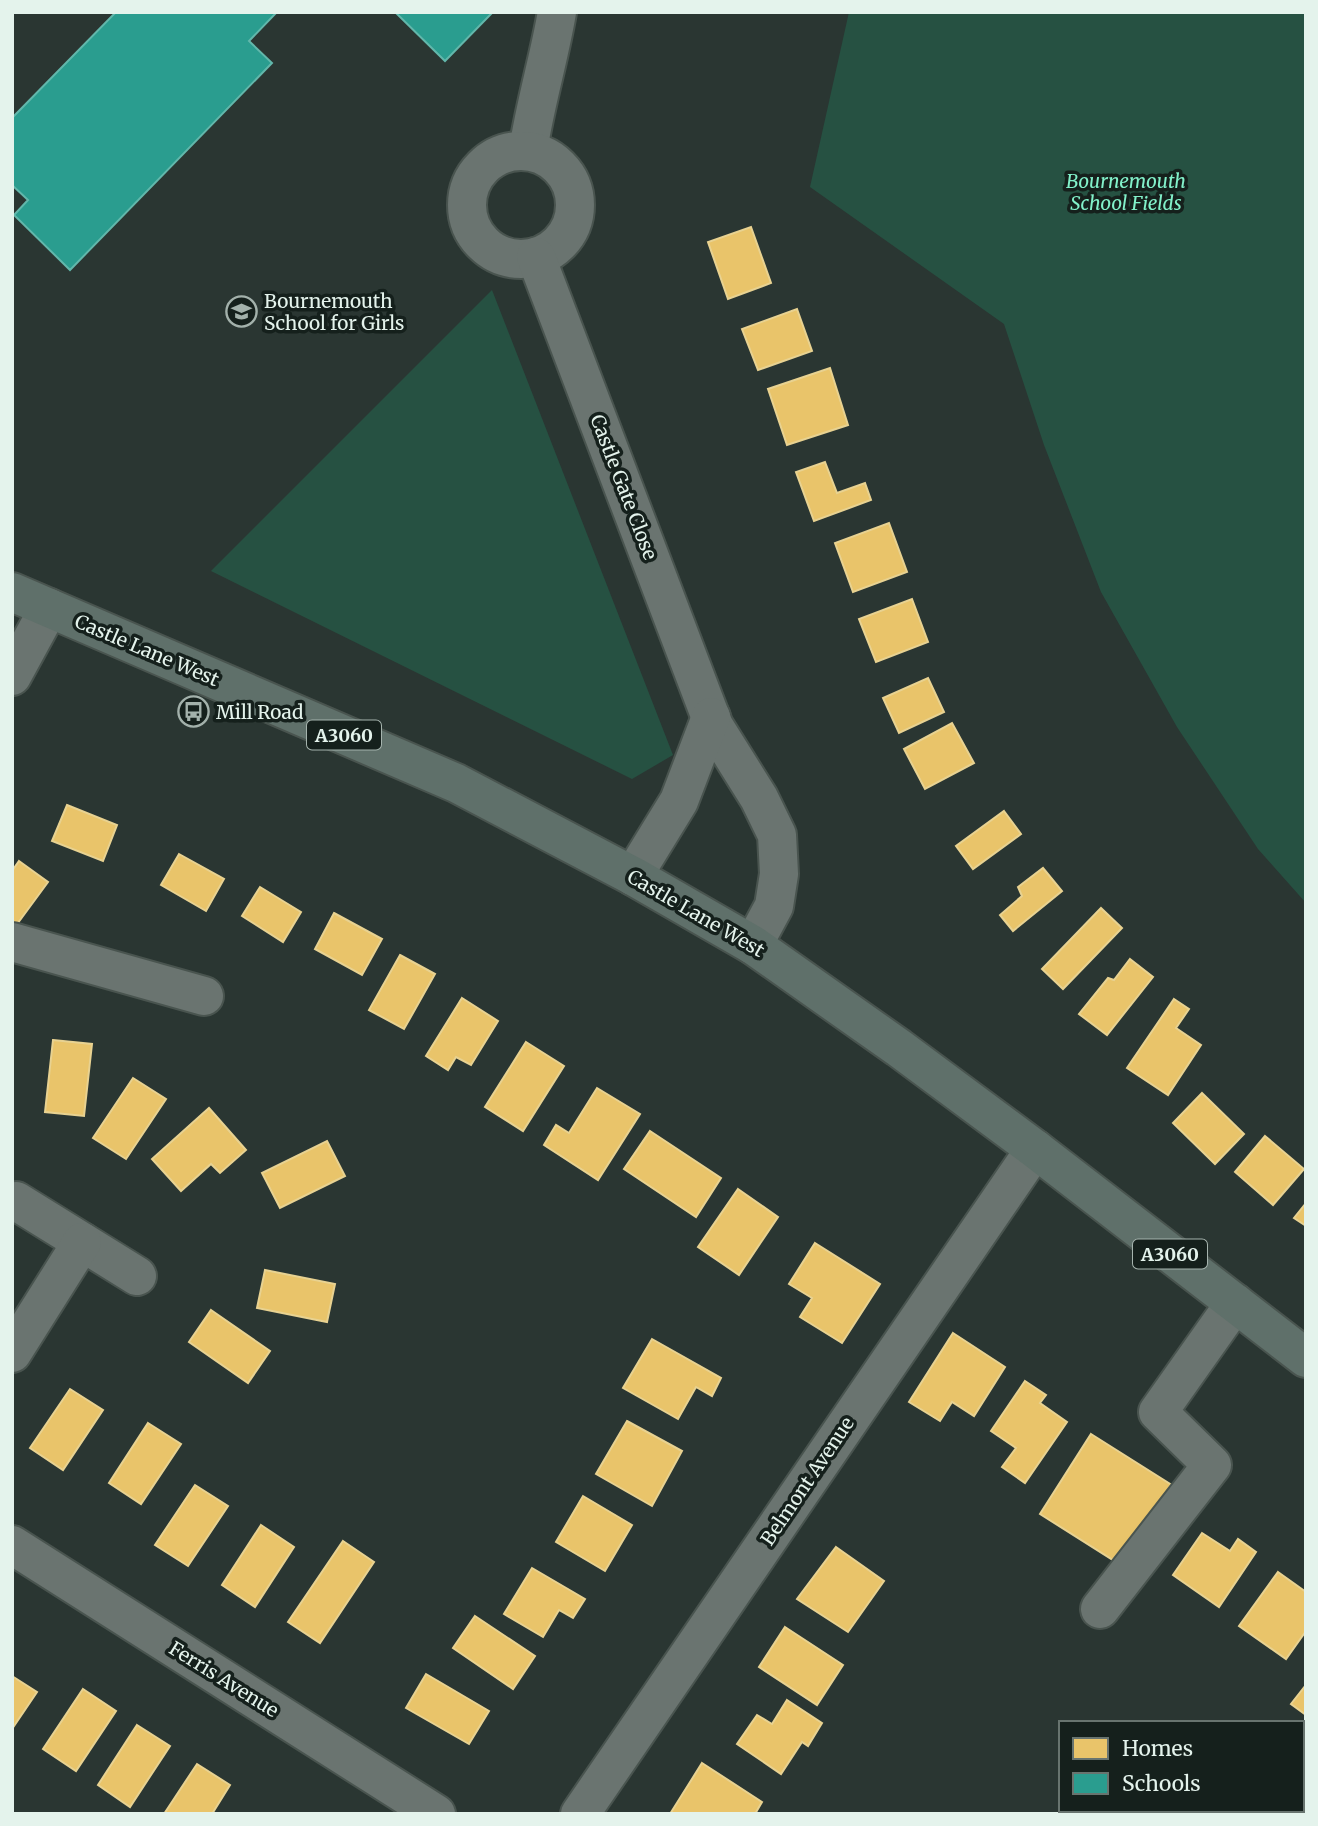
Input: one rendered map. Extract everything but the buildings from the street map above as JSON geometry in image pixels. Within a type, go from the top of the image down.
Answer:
[{"type":"main road","name":"Castle Lane West","points":[[12,592],[456,783],[633,876],[753,944],[1035,1149],[1306,1358]]},
{"type":"street","points":[[528,151],[557,12]]},
{"type":"street","points":[[514,151],[528,151],[546,157],[568,177],[575,195],[575,214],[570,228],[559,244],[536,257],[505,257],[488,248],[471,227],[466,209],[467,195],[481,167],[496,156],[514,151]]},
{"type":"street","name":"Castle Gate Close","points":[[536,257],[714,726],[759,798],[777,835],[779,873],[774,906],[753,944]]},
{"type":"street","points":[[12,676],[49,608]]},
{"type":"street","points":[[633,876],[679,801],[711,717]]},
{"type":"street","points":[[12,942],[204,996]]},
{"type":"street","name":"Belmont Avenue","points":[[580,1814],[1035,1149]]},
{"type":"street","points":[[16,1201],[136,1276]]},
{"type":"street","points":[[12,1353],[82,1242]]},
{"type":"street","points":[[1100,1609],[1212,1465],[1158,1412],[1235,1303]]},
{"type":"street","name":"Ferris Avenue","points":[[12,1545],[436,1814]]},
{"type":"green space","name":"Bournemouth School Fields","points":[[849,12],[1306,12],[1306,903],[1258,849],[1177,727],[1101,592],[1044,445],[1004,324],[810,187]]},
{"type":"green space","points":[[492,290],[673,755],[632,779],[211,571]]},
{"type":"place","name":"Bournemouth School for Girls","points":[[241,312]]},
{"type":"place","name":"Mill Road","points":[[193,712]]}]
